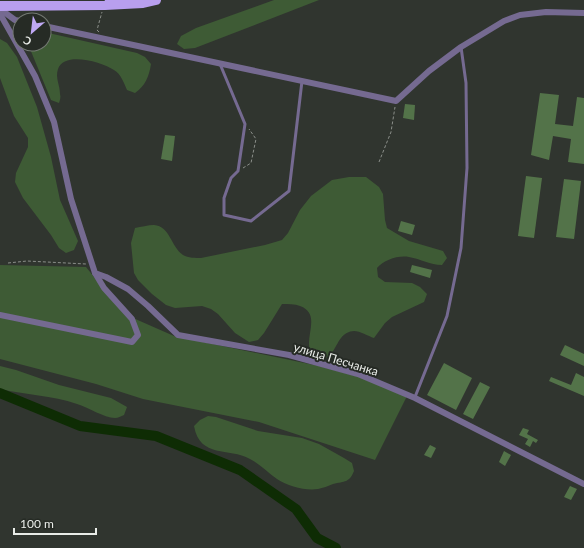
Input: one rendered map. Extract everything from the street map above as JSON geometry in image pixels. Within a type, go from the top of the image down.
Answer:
[{"type":"main road","points":[[0,6],[105,5],[156,0]]},
{"type":"street","points":[[0,9],[12,18]]},
{"type":"street","points":[[52,28],[396,101],[429,71],[461,47],[504,21],[520,15],[546,12],[584,14]]},
{"type":"street","points":[[0,14],[35,76],[54,122],[71,199],[95,273],[104,288],[132,319],[138,334],[132,342],[0,315]]},
{"type":"street","name":"улица Песчанка","points":[[95,273],[128,288],[178,335],[289,355],[358,374],[415,398],[584,484]]},
{"type":"lane","points":[[415,398],[447,316],[461,248],[467,168],[466,83],[461,47]]},
{"type":"lane","points":[[220,64],[245,124],[238,171],[231,178],[224,198],[224,215],[251,221],[289,192],[302,81]]},
{"type":"path","points":[[104,39],[97,30],[100,16],[105,5]]},
{"type":"path","points":[[379,162],[390,132],[396,101]]},
{"type":"path","points":[[238,171],[251,162],[256,139],[245,124]]},
{"type":"path","points":[[8,263],[27,261],[92,265]]},
{"type":"green space","points":[[274,0],[319,0],[195,48],[184,49],[177,44],[181,36],[196,28]]},
{"type":"green space","points":[[52,34],[137,53],[145,57],[151,64],[148,77],[144,84],[135,93],[127,90],[119,74],[108,67],[93,61],[75,59],[68,60],[62,64],[57,72],[60,96],[59,103],[51,100],[31,52],[52,52]]},
{"type":"green space","points":[[0,39],[7,43],[17,57],[37,107],[51,157],[60,200],[78,241],[74,250],[66,253],[59,248],[23,198],[15,182],[16,173],[28,147],[28,138],[14,116],[0,78]]},
{"type":"green space","points":[[349,177],[366,177],[379,187],[383,194],[387,228],[409,241],[443,251],[447,258],[442,265],[409,257],[396,257],[387,260],[377,268],[378,277],[385,282],[412,283],[420,287],[427,294],[424,302],[392,317],[385,323],[374,338],[356,331],[348,332],[341,338],[328,357],[320,358],[315,356],[310,351],[309,338],[311,323],[307,310],[298,305],[282,304],[258,340],[249,342],[235,333],[218,314],[211,309],[202,306],[175,308],[166,305],[138,280],[134,273],[131,243],[135,228],[152,225],[159,226],[164,229],[183,255],[192,258],[201,258],[265,245],[282,240],[288,233],[300,210],[311,196],[332,180]]},
{"type":"green space","points":[[0,265],[86,267],[124,314],[174,336],[319,366],[370,380],[407,396],[375,460],[259,422],[143,399],[96,384],[0,359]]},
{"type":"green space","points":[[0,366],[59,385],[111,398],[127,407],[124,415],[111,418],[68,401],[0,389]]},
{"type":"green space","points":[[208,416],[216,417],[258,431],[302,438],[319,444],[352,463],[354,471],[348,480],[320,489],[302,489],[291,486],[277,479],[257,463],[242,455],[209,448],[202,443],[197,436],[194,426],[200,420]]},
{"type":"building","points":[[540,93],[559,95],[555,124],[573,126],[577,97],[584,98],[584,164],[568,162],[571,139],[553,136],[549,160],[531,155]]},
{"type":"building","points":[[405,104],[415,105],[414,120],[403,118]]},
{"type":"building","points":[[165,135],[175,136],[172,161],[161,159]]},
{"type":"building","points":[[526,176],[542,178],[534,238],[518,236]]},
{"type":"building","points":[[564,179],[581,181],[574,239],[556,237]]},
{"type":"building","points":[[401,221],[415,225],[412,235],[398,231]]},
{"type":"building","points":[[412,265],[432,270],[430,278],[410,272]]},
{"type":"building","points":[[565,345],[584,354],[584,366],[560,355]]},
{"type":"building","points":[[444,363],[472,378],[456,410],[427,395]]},
{"type":"building","points":[[576,373],[584,377],[584,396],[549,381],[551,377],[571,385]]},
{"type":"building","points":[[480,382],[490,387],[473,419],[463,414]]},
{"type":"building","points":[[523,428],[529,430],[527,434],[538,440],[536,443],[533,441],[530,447],[525,444],[528,439],[519,435]]},
{"type":"building","points":[[430,445],[436,448],[431,458],[424,455]]},
{"type":"building","points":[[504,451],[511,455],[505,466],[499,462]]},
{"type":"building","points":[[570,486],[577,489],[571,500],[564,497]]},
{"type":"waterway","points":[[0,393],[80,426],[156,436],[240,470],[296,509],[317,538],[336,548]]}]
